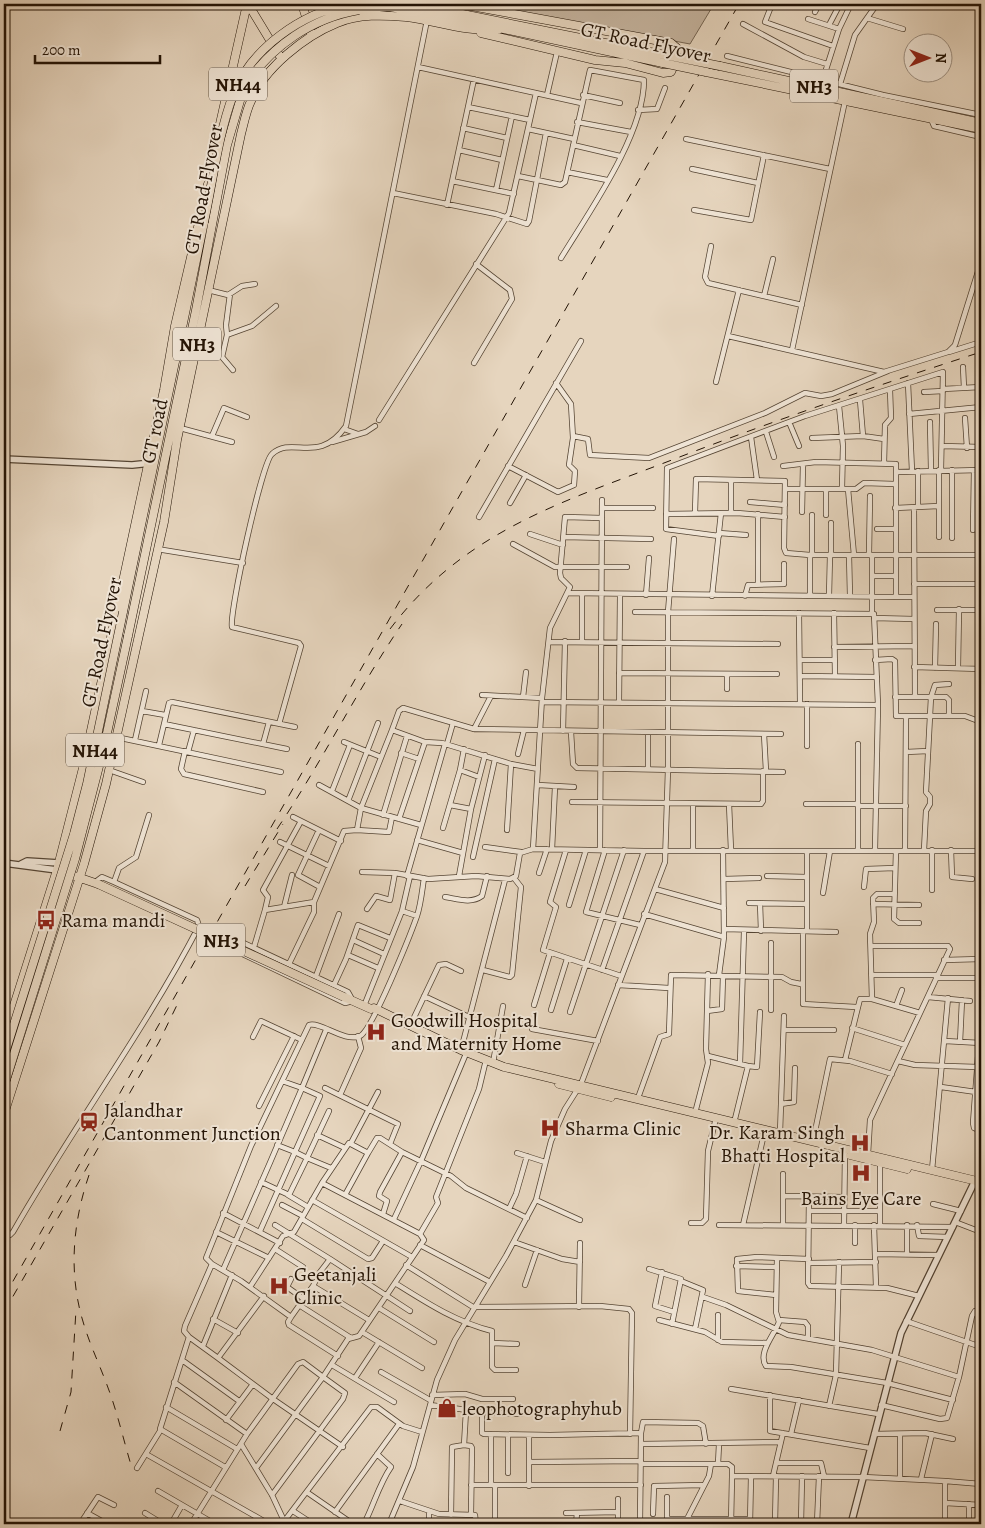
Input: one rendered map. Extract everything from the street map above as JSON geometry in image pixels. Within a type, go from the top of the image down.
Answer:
[{"type":"highway","name":"NH44","points":[[237,51],[248,4]]},
{"type":"highway","points":[[248,4],[282,59]]},
{"type":"highway","points":[[302,4],[313,37]]},
{"type":"highway","name":"GT Road Flyover","points":[[196,268],[222,137],[233,96],[239,82],[255,60],[289,30],[310,15],[331,7],[350,4]]},
{"type":"highway","name":"GT Road Flyover","points":[[413,4],[563,32],[706,72],[845,100],[932,112],[981,129]]},
{"type":"highway","points":[[460,4],[671,43],[678,49],[678,54],[671,72],[666,74],[624,63],[595,60],[557,52],[471,27]]},
{"type":"highway","name":"GT Road Flyover","points":[[199,296],[232,120],[244,87],[252,75],[270,56],[307,27],[338,14],[389,7],[471,27],[500,29],[664,59],[720,66],[981,123]]},
{"type":"highway","name":"NH3","points":[[81,872],[109,770],[146,601],[208,290],[246,112],[258,86],[282,59],[338,22],[382,15],[471,27]]},
{"type":"highway","name":"NH3","points":[[237,51],[192,252],[152,463],[83,768],[58,866],[81,872],[94,883],[463,1053],[493,1063],[715,1122],[880,1163],[964,1181],[981,1182]]},
{"type":"highway","points":[[192,252],[196,268]]},
{"type":"highway","name":"GT road","points":[[152,463],[196,268]]},
{"type":"highway","points":[[199,296],[208,290]]},
{"type":"highway","name":"GT road","points":[[142,573],[199,296]]},
{"type":"highway","name":"GT Road Flyover","points":[[4,1056],[88,784],[152,463]]},
{"type":"highway","points":[[142,573],[146,601]]},
{"type":"highway","name":"GT Road Flyover","points":[[4,1086],[75,858],[104,747],[142,573]]},
{"type":"highway","points":[[64,843],[72,852],[84,852],[88,849]]},
{"type":"highway","points":[[4,1037],[58,866]]},
{"type":"highway","points":[[4,1114],[81,872]]},
{"type":"highway","points":[[73,897],[94,883]]},
{"type":"highway","points":[[49,896],[53,891],[60,890],[73,897]]},
{"type":"highway","name":"NH3","points":[[372,1010],[410,1026],[484,1064],[502,1071],[638,1098],[932,1170],[981,1187]]},
{"type":"street","points":[[772,4],[765,22],[833,46]]},
{"type":"street","points":[[815,12],[819,4]]},
{"type":"street","points":[[829,25],[840,4]]},
{"type":"street","points":[[823,79],[833,46],[851,4]]},
{"type":"street","points":[[840,84],[855,34],[877,4]]},
{"type":"street","points":[[950,4],[960,7],[965,4]]},
{"type":"street","points":[[867,18],[903,29]]},
{"type":"street","points":[[808,19],[840,29]]},
{"type":"street","points":[[330,443],[344,429],[348,418],[427,20]]},
{"type":"street","points":[[743,24],[804,57],[828,64]]},
{"type":"street","points":[[547,95],[557,52]]},
{"type":"street","points":[[727,56],[823,79],[932,112],[981,115]]},
{"type":"street","points":[[418,68],[581,102]]},
{"type":"street","points":[[518,176],[564,184],[581,102],[589,72],[592,69],[642,79],[644,83],[632,132],[607,180],[561,258]]},
{"type":"street","points":[[447,205],[474,80]]},
{"type":"street","points":[[638,110],[657,109],[666,88]]},
{"type":"street","points":[[378,420],[506,218],[514,194],[536,93]]},
{"type":"street","points":[[583,94],[620,103]]},
{"type":"street","points":[[792,350],[845,100]]},
{"type":"street","points":[[468,107],[530,120]]},
{"type":"street","points":[[932,112],[934,126],[981,137]]},
{"type":"street","points":[[496,190],[512,116]]},
{"type":"street","points":[[577,122],[632,132]]},
{"type":"street","points":[[463,128],[507,138]]},
{"type":"street","points":[[528,129],[574,139]]},
{"type":"street","points":[[393,193],[506,218],[522,224],[528,222],[546,133]]},
{"type":"street","points":[[686,139],[830,169]]},
{"type":"street","points":[[572,145],[620,156]]},
{"type":"street","points":[[459,150],[502,160]]},
{"type":"street","points":[[694,210],[750,221],[764,155]]},
{"type":"street","points":[[692,168],[758,183]]},
{"type":"street","points":[[567,172],[607,180]]},
{"type":"street","points":[[452,181],[514,194]]},
{"type":"street","points":[[711,246],[705,277],[706,282],[802,305]]},
{"type":"street","points":[[764,296],[773,259]]},
{"type":"street","points":[[948,352],[960,334],[981,262]]},
{"type":"street","points":[[474,363],[512,299],[510,290],[476,264]]},
{"type":"street","points":[[208,290],[230,294],[242,286],[255,284]]},
{"type":"street","points":[[716,382],[739,290]]},
{"type":"street","points":[[230,294],[226,325],[227,335],[222,357],[233,370]]},
{"type":"street","points":[[227,335],[252,326],[276,306]]},
{"type":"street","points":[[728,336],[888,371]]},
{"type":"street","points":[[479,517],[581,341]]},
{"type":"street","points":[[573,436],[588,439],[590,455],[649,458],[757,417],[805,393],[821,396],[832,394],[888,371],[981,342]]},
{"type":"street","points":[[978,360],[981,401]]},
{"type":"street","points":[[962,367],[964,388]]},
{"type":"street","points":[[746,535],[667,529],[667,468],[789,422],[943,372],[939,537]]},
{"type":"street","points":[[508,466],[558,492],[572,487],[575,471],[569,462],[573,436],[571,404],[556,383]]},
{"type":"street","points":[[908,383],[912,471]]},
{"type":"street","points":[[924,392],[981,387]]},
{"type":"street","points":[[884,463],[885,425],[891,418],[890,390]]},
{"type":"street","points":[[860,400],[863,436]]},
{"type":"street","points":[[839,406],[852,555],[850,596]]},
{"type":"street","points":[[909,414],[981,407]]},
{"type":"street","points":[[212,436],[224,409],[247,417]]},
{"type":"street","points":[[965,418],[967,448]]},
{"type":"street","points":[[789,422],[799,446]]},
{"type":"street","points":[[930,422],[931,470]]},
{"type":"street","points":[[278,724],[301,646],[299,643],[232,627],[260,481],[270,456],[281,449],[315,449],[375,426]]},
{"type":"street","points":[[180,428],[232,442]]},
{"type":"street","points":[[344,429],[358,434]]},
{"type":"street","points":[[766,432],[774,457]]},
{"type":"street","points":[[812,438],[863,436],[884,439]]},
{"type":"street","points":[[751,437],[757,480]]},
{"type":"street","points":[[942,446],[981,447]]},
{"type":"street","points":[[4,459],[132,465],[152,463]]},
{"type":"street","points":[[783,466],[843,462],[896,464],[896,597]]},
{"type":"street","points":[[802,512],[803,464]]},
{"type":"street","points":[[952,470],[952,538]]},
{"type":"street","points":[[973,530],[974,470]]},
{"type":"street","points":[[896,472],[981,470]]},
{"type":"street","points":[[915,696],[914,555],[918,471]]},
{"type":"street","points":[[510,503],[526,475]]},
{"type":"street","points":[[695,513],[696,479],[785,481],[785,551],[811,555],[981,555]]},
{"type":"street","points":[[731,480],[731,513]]},
{"type":"street","points":[[786,488],[858,489],[864,483],[896,484]]},
{"type":"street","points":[[826,488],[826,515]]},
{"type":"street","points":[[870,496],[873,616],[878,704],[875,850]]},
{"type":"street","points":[[602,500],[601,802],[603,850],[586,912],[640,925]]},
{"type":"street","points":[[750,502],[785,506]]},
{"type":"street","points":[[895,508],[939,506]]},
{"type":"street","points":[[602,508],[653,508]]},
{"type":"street","points":[[712,596],[721,513]]},
{"type":"street","points":[[666,514],[731,513],[784,517]]},
{"type":"street","points":[[758,514],[758,584]]},
{"type":"street","points":[[810,596],[812,515]]},
{"type":"street","points":[[532,849],[538,785],[542,700],[551,624],[568,594],[570,586],[560,576],[565,518],[602,518]]},
{"type":"street","points":[[829,596],[831,523]]},
{"type":"street","points":[[877,529],[895,529]]},
{"type":"street","points":[[530,534],[563,544]]},
{"type":"street","points":[[564,537],[651,539]]},
{"type":"street","points":[[390,1524],[413,1467],[432,1395],[464,1323],[514,1242],[536,1200],[545,1162],[558,1124],[580,1086],[644,914],[664,866],[668,769],[668,612],[674,539]]},
{"type":"street","points":[[512,544],[544,563],[560,568],[627,568]]},
{"type":"street","points":[[157,549],[243,563]]},
{"type":"street","points":[[646,595],[649,558]]},
{"type":"street","points":[[745,596],[746,586],[784,584],[784,564]]},
{"type":"street","points":[[873,576],[896,576]]},
{"type":"street","points":[[914,584],[981,584]]},
{"type":"street","points":[[568,594],[914,597]]},
{"type":"street","points":[[582,594],[582,641]]},
{"type":"street","points":[[619,702],[620,595]]},
{"type":"street","points":[[937,610],[981,610]]},
{"type":"street","points":[[958,668],[959,610]]},
{"type":"street","points":[[635,612],[834,613],[914,619]]},
{"type":"street","points":[[799,613],[800,704]]},
{"type":"street","points":[[834,613],[835,675]]},
{"type":"street","points":[[936,624],[936,668]]},
{"type":"street","points":[[563,732],[565,641]]},
{"type":"street","points":[[549,642],[620,641],[778,644]]},
{"type":"street","points":[[834,646],[914,646]]},
{"type":"street","points":[[876,660],[892,659],[896,661],[895,716],[966,716],[981,722]]},
{"type":"street","points":[[801,660],[834,660]]},
{"type":"street","points":[[914,667],[981,669]]},
{"type":"street","points":[[523,697],[526,672]]},
{"type":"street","points":[[619,673],[778,674]]},
{"type":"street","points":[[727,689],[728,674]]},
{"type":"street","points":[[801,676],[877,676]]},
{"type":"street","points":[[924,850],[926,811],[930,804],[930,797],[926,792],[931,696],[936,684],[949,684]]},
{"type":"street","points":[[135,740],[146,691]]},
{"type":"street","points":[[482,695],[565,702],[878,704]]},
{"type":"street","points":[[474,728],[491,696]]},
{"type":"street","points":[[895,697],[931,696],[949,698],[950,716]]},
{"type":"street","points":[[159,745],[169,703],[172,702],[295,727]]},
{"type":"street","points":[[807,704],[807,746]]},
{"type":"street","points":[[357,830],[361,808],[399,711],[403,708],[474,728],[563,732],[781,734]]},
{"type":"street","points":[[142,711],[166,715]]},
{"type":"street","points":[[905,850],[906,716]]},
{"type":"street","points":[[263,744],[269,722]]},
{"type":"street","points":[[372,1010],[378,968],[402,911],[421,825],[453,723]]},
{"type":"street","points":[[164,724],[287,749]]},
{"type":"street","points":[[348,801],[378,724]]},
{"type":"street","points":[[194,730],[182,769],[184,774],[263,792]]},
{"type":"street","points":[[392,730],[425,742],[446,744],[511,764],[538,769]]},
{"type":"street","points":[[518,754],[524,730]]},
{"type":"street","points":[[571,732],[574,766],[601,770],[668,769],[783,772]]},
{"type":"street","points":[[648,733],[648,769]]},
{"type":"street","points":[[572,802],[762,803],[764,734]]},
{"type":"street","points":[[383,815],[407,736]]},
{"type":"street","points":[[116,737],[281,772]]},
{"type":"street","points":[[344,742],[382,757]]},
{"type":"street","points":[[399,819],[425,742]]},
{"type":"street","points":[[858,744],[858,850]]},
{"type":"street","points":[[332,791],[350,745]]},
{"type":"street","points":[[444,828],[464,749]]},
{"type":"street","points":[[906,752],[928,751]]},
{"type":"street","points":[[401,753],[419,759]]},
{"type":"street","points":[[459,876],[471,809],[485,755]]},
{"type":"street","points":[[473,857],[495,759]]},
{"type":"street","points":[[507,830],[511,764]]},
{"type":"street","points":[[109,770],[143,782]]},
{"type":"street","points":[[460,770],[479,777]]},
{"type":"street","points":[[319,785],[361,808],[421,825]]},
{"type":"street","points":[[538,785],[574,787]]},
{"type":"street","points":[[539,873],[550,849],[554,786]]},
{"type":"street","points":[[693,804],[693,850]]},
{"type":"street","points":[[729,804],[731,850]]},
{"type":"street","points":[[806,804],[906,806]]},
{"type":"street","points":[[450,805],[471,809]]},
{"type":"street","points":[[114,882],[119,868],[136,858],[149,814]]},
{"type":"street","points":[[293,816],[301,822],[341,841]]},
{"type":"street","points":[[289,964],[314,912],[314,902],[345,830],[389,832],[392,818]]},
{"type":"street","points":[[254,947],[268,897],[263,890],[301,822]]},
{"type":"street","points":[[319,830],[298,875],[320,887]]},
{"type":"street","points":[[417,840],[463,853]]},
{"type":"street","points":[[280,842],[329,866]]},
{"type":"street","points":[[485,847],[521,852],[532,849],[644,851],[981,850]]},
{"type":"street","points":[[566,850],[550,902],[556,907],[543,948],[550,953],[621,976]]},
{"type":"street","points":[[568,905],[586,850]]},
{"type":"street","points":[[570,1012],[624,850]]},
{"type":"street","points":[[707,1011],[721,1010],[723,1008],[721,975],[724,937],[724,850]]},
{"type":"street","points":[[932,850],[932,890]]},
{"type":"street","points":[[951,850],[952,876],[972,879]]},
{"type":"street","points":[[602,970],[644,851]]},
{"type":"street","points":[[807,851],[805,931],[801,984],[804,1004],[856,1007]]},
{"type":"street","points":[[823,893],[830,851]]},
{"type":"street","points":[[896,851],[893,903],[895,921],[919,923]]},
{"type":"street","points":[[514,878],[521,852]]},
{"type":"street","points":[[4,863],[58,866]]},
{"type":"street","points":[[864,887],[866,869],[895,868]]},
{"type":"street","points":[[362,872],[395,873],[424,878],[487,876],[505,880],[514,878]]},
{"type":"street","points":[[367,909],[376,896],[390,900],[395,873]]},
{"type":"street","points":[[284,907],[292,875]]},
{"type":"street","points":[[445,897],[464,901],[477,900],[482,896],[487,876]]},
{"type":"street","points":[[768,876],[807,877]]},
{"type":"street","points":[[4,1233],[10,1235],[13,1232],[77,1125],[177,968],[199,926],[197,920],[114,882],[102,878],[94,883]]},
{"type":"street","points":[[291,1317],[264,1296],[206,1259],[223,1213],[282,1081],[310,1024],[326,1030],[358,1036],[362,1034],[417,916],[424,878]]},
{"type":"street","points":[[483,970],[505,977],[512,975],[521,887],[514,878]]},
{"type":"street","points":[[724,879],[759,878]]},
{"type":"street","points":[[394,1219],[422,1161],[463,1053],[505,880]]},
{"type":"street","points":[[655,889],[724,908]]},
{"type":"street","points":[[872,999],[870,932],[874,922],[873,904],[875,895],[894,894]]},
{"type":"street","points":[[265,910],[314,902]]},
{"type":"street","points":[[749,903],[806,904]]},
{"type":"street","points":[[760,903],[761,931]]},
{"type":"street","points":[[873,904],[919,905]]},
{"type":"street","points":[[402,911],[417,916]]},
{"type":"street","points":[[316,976],[340,914]]},
{"type":"street","points":[[644,914],[724,937]]},
{"type":"street","points":[[334,984],[348,955],[359,925],[390,938]]},
{"type":"street","points":[[724,929],[836,932]]},
{"type":"street","points":[[740,1064],[744,931]]},
{"type":"street","points":[[236,939],[254,947],[334,984],[350,993],[353,1001],[345,1003],[231,948],[236,939]]},
{"type":"street","points":[[353,940],[384,954]]},
{"type":"street","points":[[771,943],[771,1010]]},
{"type":"street","points":[[868,1154],[869,1122],[949,950],[948,946],[871,946]]},
{"type":"street","points":[[534,1004],[550,953]]},
{"type":"street","points":[[348,955],[378,968]]},
{"type":"street","points":[[551,1010],[567,959]]},
{"type":"street","points":[[944,960],[981,959]]},
{"type":"street","points":[[410,1026],[439,965],[446,964],[461,971]]},
{"type":"street","points":[[638,1098],[660,1037],[669,1032],[669,988],[672,974],[771,976],[782,977],[791,982],[801,984]]},
{"type":"street","points":[[695,1113],[707,1073],[708,974]]},
{"type":"street","points":[[872,975],[981,978]]},
{"type":"street","points":[[618,985],[669,988]]},
{"type":"street","points":[[896,1006],[902,990]]},
{"type":"street","points":[[424,996],[471,1018]]},
{"type":"street","points":[[928,996],[970,1001]]},
{"type":"street","points":[[932,1170],[948,998]]},
{"type":"street","points":[[845,1060],[856,1007],[860,999],[872,999],[920,1013]]},
{"type":"street","points":[[960,1042],[962,1000]]},
{"type":"street","points":[[493,1063],[503,1006]]},
{"type":"street","points":[[708,1056],[757,1067],[760,1012]]},
{"type":"street","points":[[780,1133],[784,1016]]},
{"type":"street","points":[[253,1037],[261,1021],[302,1040]]},
{"type":"street","points":[[852,1028],[905,1046]]},
{"type":"street","points":[[532,1029],[598,1041]]},
{"type":"street","points":[[223,1270],[326,1030]]},
{"type":"street","points":[[784,1030],[834,1030]]},
{"type":"street","points":[[259,1106],[294,1036]]},
{"type":"street","points":[[340,1095],[362,1046],[358,1036]]},
{"type":"street","points":[[945,1041],[980,1043],[973,1126],[981,1132]]},
{"type":"street","points":[[284,1056],[292,1060]]},
{"type":"street","points":[[813,1141],[829,1060],[832,1058],[845,1060],[892,1074]]},
{"type":"street","points":[[898,1062],[915,1066],[978,1067]]},
{"type":"street","points":[[420,1234],[438,1203],[436,1197],[479,1089],[484,1064]]},
{"type":"street","points":[[734,1123],[748,1066]]},
{"type":"street","points":[[781,1104],[794,1102],[795,1068]]},
{"type":"street","points":[[260,1231],[321,1099],[319,1095],[282,1081]]},
{"type":"street","points":[[941,1087],[976,1092]]},
{"type":"street","points":[[325,1088],[398,1124],[390,1144]]},
{"type":"street","points":[[250,1287],[284,1236],[291,1235],[303,1218],[331,1168],[345,1148],[351,1143],[378,1092]]},
{"type":"street","points":[[288,1195],[329,1111]]},
{"type":"street","points":[[691,1224],[702,1223],[706,1220],[708,1151],[715,1122]]},
{"type":"street","points":[[743,1225],[764,1134]]},
{"type":"street","points":[[317,1135],[345,1148]]},
{"type":"street","points":[[345,1195],[378,1137],[402,1152],[446,1174],[466,1188],[527,1218]]},
{"type":"street","points":[[351,1143],[368,1153]]},
{"type":"street","points":[[277,1145],[331,1168]]},
{"type":"street","points":[[383,1214],[387,1201],[379,1194],[402,1152]]},
{"type":"street","points":[[517,1153],[545,1162]]},
{"type":"street","points":[[844,1225],[845,1154]]},
{"type":"street","points":[[509,1209],[516,1194],[527,1156]]},
{"type":"street","points":[[876,1287],[877,1225],[880,1211],[880,1163]]},
{"type":"street","points":[[783,1225],[784,1174]]},
{"type":"street","points":[[262,1182],[308,1207]]},
{"type":"street","points":[[299,1305],[351,1338],[357,1338],[424,1237],[394,1219],[322,1183]]},
{"type":"street","points":[[851,1524],[893,1357],[906,1321],[973,1185]]},
{"type":"street","points":[[784,1196],[844,1197]]},
{"type":"street","points":[[809,1196],[810,1286],[891,1288],[919,1296]]},
{"type":"street","points":[[312,1200],[412,1257]]},
{"type":"street","points":[[536,1200],[580,1220]]},
{"type":"street","points":[[933,1204],[961,1211]]},
{"type":"street","points":[[282,1206],[368,1259],[372,1258],[383,1241]]},
{"type":"street","points":[[809,1211],[880,1211]]},
{"type":"street","points":[[223,1213],[244,1222],[280,1243]]},
{"type":"street","points":[[719,1225],[954,1224],[981,1232]]},
{"type":"street","points":[[275,1225],[410,1310]]},
{"type":"street","points":[[855,1225],[855,1243]]},
{"type":"street","points":[[906,1225],[907,1254]]},
{"type":"street","points":[[917,1225],[919,1236],[948,1237]]},
{"type":"street","points":[[216,1232],[236,1240],[269,1258]]},
{"type":"street","points":[[514,1242],[562,1260],[580,1262]]},
{"type":"street","points":[[579,1307],[580,1243]]},
{"type":"street","points":[[420,1245],[490,1282]]},
{"type":"street","points":[[275,1249],[303,1267]]},
{"type":"street","points":[[525,1285],[538,1250]]},
{"type":"street","points":[[876,1254],[939,1254]]},
{"type":"street","points":[[776,1295],[738,1291],[736,1266],[739,1258],[876,1262]]},
{"type":"street","points":[[777,1258],[776,1295],[779,1320],[776,1331],[768,1343],[763,1360],[766,1366],[887,1383],[953,1400]]},
{"type":"street","points":[[330,1259],[288,1322],[289,1326],[338,1356]]},
{"type":"street","points":[[829,1406],[836,1375],[839,1262]]},
{"type":"street","points":[[212,1264],[184,1332],[272,1399],[343,1447]]},
{"type":"street","points":[[406,1266],[473,1307],[622,1306],[631,1312],[630,1434]]},
{"type":"street","points":[[736,1266],[776,1268]]},
{"type":"street","points":[[649,1268],[678,1276],[681,1281],[701,1287],[704,1292],[695,1329]]},
{"type":"street","points":[[662,1272],[655,1306],[674,1312]]},
{"type":"street","points":[[203,1346],[232,1275]]},
{"type":"street","points":[[291,1279],[287,1287],[304,1299]]},
{"type":"street","points":[[672,1324],[681,1281]]},
{"type":"street","points":[[395,1283],[447,1316],[480,1330],[492,1331],[494,1369],[516,1370]]},
{"type":"street","points":[[313,1286],[369,1320]]},
{"type":"street","points":[[218,1358],[264,1296]]},
{"type":"street","points":[[702,1297],[726,1305],[776,1331],[788,1335],[837,1342],[872,1350],[959,1377]]},
{"type":"street","points":[[378,1308],[434,1342]]},
{"type":"street","points":[[881,1405],[944,1419],[949,1415],[974,1312],[981,1310]]},
{"type":"street","points":[[718,1315],[718,1340]]},
{"type":"street","points":[[213,1319],[238,1333]]},
{"type":"street","points":[[659,1320],[705,1332],[718,1340],[768,1343]]},
{"type":"street","points":[[779,1320],[805,1322],[808,1326],[808,1338]]},
{"type":"street","points":[[906,1321],[981,1347]]},
{"type":"street","points":[[362,1332],[422,1368]]},
{"type":"street","points":[[137,1468],[160,1431],[189,1337]]},
{"type":"street","points":[[256,1468],[351,1338]]},
{"type":"street","points":[[356,1378],[378,1342]]},
{"type":"street","points":[[493,1343],[518,1344]]},
{"type":"street","points":[[182,1360],[239,1401]]},
{"type":"street","points":[[191,1524],[210,1490],[247,1434],[300,1362],[323,1376],[346,1394],[272,1495]]},
{"type":"street","points":[[332,1365],[394,1402]]},
{"type":"street","points":[[381,1372],[430,1403],[466,1411],[520,1414]]},
{"type":"street","points":[[174,1382],[247,1434]]},
{"type":"street","points":[[226,1420],[253,1384]]},
{"type":"street","points":[[731,1389],[878,1414]]},
{"type":"street","points":[[432,1395],[465,1394],[482,1399],[513,1399]]},
{"type":"street","points":[[770,1395],[769,1429],[772,1432],[870,1448]]},
{"type":"street","points":[[791,1434],[799,1400]]},
{"type":"street","points":[[241,1444],[272,1495],[284,1523],[372,1406],[377,1407],[399,1424],[422,1432]]},
{"type":"street","points":[[166,1407],[237,1449]]},
{"type":"street","points":[[464,1445],[466,1411]]},
{"type":"street","points":[[482,1412],[482,1433],[529,1435],[641,1433]]},
{"type":"street","points":[[640,1524],[641,1433],[643,1422],[698,1423],[702,1426],[706,1444]]},
{"type":"street","points":[[335,1512],[399,1424]]},
{"type":"street","points":[[160,1431],[225,1467]]},
{"type":"street","points":[[775,1524],[776,1463],[784,1433]]},
{"type":"street","points":[[491,1434],[495,1524]]},
{"type":"street","points":[[874,1434],[932,1434],[953,1439]]},
{"type":"street","points":[[900,1434],[900,1478]]},
{"type":"street","points":[[921,1479],[932,1434]]},
{"type":"street","points":[[508,1435],[508,1473]]},
{"type":"street","points":[[529,1435],[529,1486]]},
{"type":"street","points":[[641,1444],[781,1442]]},
{"type":"street","points":[[718,1444],[718,1464]]},
{"type":"street","points":[[451,1515],[452,1447],[464,1445],[472,1447],[471,1514]]},
{"type":"street","points":[[146,1454],[269,1524]]},
{"type":"street","points":[[364,1524],[378,1496],[381,1483],[391,1467],[377,1454]]},
{"type":"street","points":[[529,1462],[641,1462],[730,1465],[732,1476],[731,1522]]},
{"type":"street","points":[[776,1463],[822,1463],[817,1524]]},
{"type":"street","points":[[687,1519],[710,1475],[710,1464]]},
{"type":"street","points":[[732,1476],[900,1478],[981,1484]]},
{"type":"street","points":[[667,1497],[667,1522],[681,1522],[687,1519],[706,1522],[750,1521],[751,1476]]},
{"type":"street","points":[[801,1524],[802,1476]]},
{"type":"street","points":[[945,1481],[945,1524]]},
{"type":"street","points":[[471,1485],[641,1485]]},
{"type":"street","points":[[653,1514],[654,1486],[704,1486]]},
{"type":"street","points":[[158,1491],[215,1524]]},
{"type":"street","points":[[308,1493],[353,1524]]},
{"type":"street","points":[[80,1524],[98,1497],[114,1505]]},
{"type":"street","points":[[618,1499],[618,1524]]},
{"type":"street","points":[[400,1501],[429,1511],[451,1515],[471,1514],[476,1516],[476,1524]]},
{"type":"street","points":[[945,1502],[981,1505]]},
{"type":"street","points":[[969,1504],[969,1524]]},
{"type":"street","points":[[171,1524],[182,1505]]},
{"type":"street","points":[[293,1511],[313,1524]]},
{"type":"street","points":[[429,1511],[429,1524]]},
{"type":"street","points":[[566,1513],[618,1512]]},
{"type":"street","points":[[86,1513],[107,1524]]},
{"type":"street","points":[[145,1513],[163,1524]]},
{"type":"street","points":[[576,1513],[576,1524]]},
{"type":"street","points":[[37,1524],[43,1524]]},
{"type":"shaded area","points":[[477,4],[714,4],[690,44]]},
{"type":"railway","points":[[4,1297],[739,4]]},
{"type":"railway","points":[[390,629],[420,595],[451,566],[485,542],[520,522],[596,489],[753,430],[981,352]]},
{"type":"railway","points":[[277,829],[402,624]]},
{"type":"railway","points":[[245,886],[283,824]]},
{"type":"railway","points":[[4,1312],[159,1042],[177,1005]]},
{"type":"railway","points":[[89,1175],[83,1194],[76,1232],[74,1251],[76,1290],[85,1328],[111,1395],[131,1465]]},
{"type":"railway","points":[[60,1431],[71,1392],[76,1310]]},
{"type":"place","name":"Rama mandi","points":[[46,920]]},
{"type":"place","name":"Goodwill Hospital and Maternity Home","points":[[376,1032]]},
{"type":"place","name":"Jalandhar Cantonment Junction","points":[[89,1122]]},
{"type":"place","name":"Sharma Clinic","points":[[550,1128]]},
{"type":"place","name":"Dr. Karam Singh Bhatti Hospital","points":[[860,1143]]},
{"type":"place","name":"Bains Eye Care","points":[[861,1173]]},
{"type":"place","name":"Geetanjali Clinic","points":[[279,1286]]},
{"type":"place","name":"leophotographyhub","points":[[447,1408]]}]
